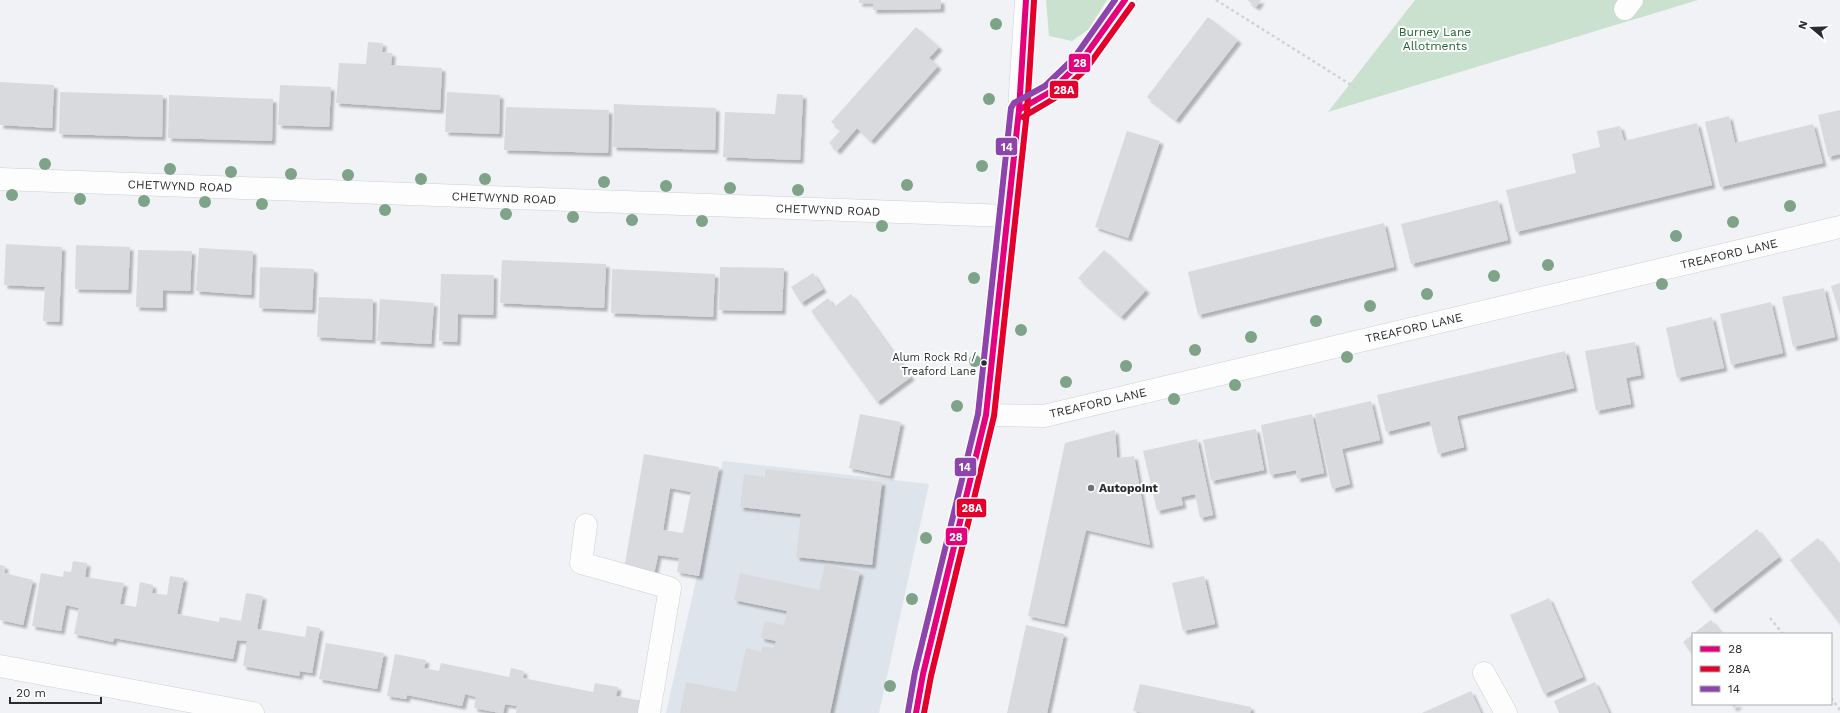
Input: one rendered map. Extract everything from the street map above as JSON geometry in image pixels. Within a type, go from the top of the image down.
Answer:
[{"type":"street","points":[[916,713],[923,674],[986,415],[1019,110],[1026,0]]},
{"type":"street","points":[[1019,110],[1050,92],[1080,63],[1125,0]]},
{"type":"street","name":"CHETWYND ROAD","points":[[0,179],[1008,216]]},
{"type":"street","name":"TREAFORD LANE","points":[[986,415],[1044,416],[1840,227]]},
{"type":"street","points":[[586,525],[581,563],[670,588],[649,713]]},
{"type":"street","points":[[0,666],[252,713]]},
{"type":"street","points":[[1484,673],[1506,713]]},
{"type":"path","points":[[1216,0],[1356,88]]},
{"type":"path","points":[[1770,618],[1781,633]]},
{"type":"path","points":[[1832,699],[1840,710]]},
{"type":"shaded area","points":[[723,461],[929,484],[879,713],[666,713]]},
{"type":"green space","points":[[1046,0],[1107,0],[1088,30],[1072,41],[1049,36]]},
{"type":"green space","name":"Burney Lane Allotments","points":[[1415,0],[1698,0],[1328,112]]},
{"type":"building","points":[[859,0],[941,0],[941,9],[873,10],[873,3],[859,3]]},
{"type":"building","points":[[1247,0],[1261,0],[1256,7]]},
{"type":"building","points":[[1208,17],[1238,40],[1176,120],[1147,97]]},
{"type":"building","points":[[916,27],[939,47],[929,58],[938,66],[871,141],[857,128],[837,151],[829,143],[841,130],[831,122]]},
{"type":"building","points":[[368,42],[383,43],[382,52],[392,53],[391,65],[442,68],[440,110],[336,103],[339,63],[366,64]]},
{"type":"building","points":[[0,82],[54,85],[52,128],[0,125]]},
{"type":"building","points":[[280,85],[331,87],[329,127],[278,125]]},
{"type":"building","points":[[60,92],[163,95],[162,137],[59,134]]},
{"type":"building","points":[[447,92],[500,95],[499,134],[445,132]]},
{"type":"building","points":[[777,94],[803,95],[800,160],[723,157],[725,112],[775,114]]},
{"type":"building","points":[[169,95],[273,99],[272,141],[168,138]]},
{"type":"building","points":[[614,104],[716,108],[715,150],[613,147]]},
{"type":"building","points":[[506,107],[609,110],[608,153],[504,150]]},
{"type":"building","points":[[1840,110],[1840,154],[1828,157],[1818,115]]},
{"type":"building","points":[[1729,116],[1735,143],[1813,124],[1823,163],[1720,187],[1705,122]]},
{"type":"building","points":[[1697,123],[1712,185],[1516,232],[1506,190],[1576,173],[1572,154],[1600,147],[1597,131],[1620,126],[1624,141]]},
{"type":"building","points":[[1127,131],[1160,141],[1128,238],[1095,227]]},
{"type":"building","points":[[1498,200],[1508,240],[1411,264],[1401,224]]},
{"type":"building","points":[[1384,223],[1394,267],[1198,315],[1188,272]]},
{"type":"building","points":[[6,244],[62,247],[59,322],[43,321],[45,287],[4,285]]},
{"type":"building","points":[[76,245],[130,247],[128,290],[75,289]]},
{"type":"building","points":[[199,248],[253,251],[251,295],[196,291]]},
{"type":"building","points":[[138,250],[192,251],[190,291],[163,290],[163,308],[136,307]]},
{"type":"building","points":[[1104,250],[1146,290],[1121,317],[1078,278]]},
{"type":"building","points":[[502,260],[606,264],[604,308],[500,303]]},
{"type":"building","points":[[260,267],[314,269],[312,310],[259,308]]},
{"type":"building","points":[[720,267],[784,268],[782,311],[719,310]]},
{"type":"building","points":[[612,269],[715,274],[713,317],[611,313]]},
{"type":"building","points":[[813,273],[823,289],[801,303],[791,287]]},
{"type":"building","points":[[441,274],[494,275],[493,315],[458,314],[457,342],[439,341]]},
{"type":"building","points":[[1840,283],[1840,315],[1831,286]]},
{"type":"building","points":[[1824,288],[1835,337],[1793,347],[1782,297]]},
{"type":"building","points":[[851,294],[911,377],[877,402],[811,311],[828,298],[834,307]]},
{"type":"building","points":[[319,297],[373,299],[372,340],[317,337]]},
{"type":"building","points":[[380,299],[434,303],[431,344],[377,341]]},
{"type":"building","points":[[1771,302],[1783,353],[1731,365],[1720,314]]},
{"type":"building","points":[[1712,317],[1724,368],[1677,378],[1666,328]]},
{"type":"building","points":[[1635,342],[1641,375],[1626,378],[1631,404],[1596,411],[1585,351]]},
{"type":"building","points":[[1565,351],[1574,388],[1457,416],[1464,447],[1438,454],[1430,421],[1386,432],[1377,395]]},
{"type":"building","points":[[1371,401],[1380,440],[1342,449],[1350,484],[1332,489],[1315,414]]},
{"type":"building","points":[[860,414],[901,422],[890,476],[849,468]]},
{"type":"building","points":[[1312,414],[1324,473],[1297,479],[1296,470],[1270,475],[1261,425]]},
{"type":"building","points":[[1256,429],[1264,470],[1211,481],[1203,440]]},
{"type":"building","points":[[1115,430],[1117,458],[1134,456],[1150,545],[1086,530],[1064,624],[1028,616],[1065,443]]},
{"type":"building","points":[[1197,439],[1213,515],[1200,518],[1195,494],[1181,497],[1183,505],[1157,511],[1143,451]]},
{"type":"building","points":[[644,454],[719,467],[699,576],[677,572],[679,558],[658,555],[654,574],[624,569]],"holes":[[[670,488],[691,492],[683,533],[663,530]]]},
{"type":"building","points":[[765,469],[882,482],[872,565],[796,557],[801,514],[740,507],[744,474],[765,477]]},
{"type":"building","points":[[1757,529],[1779,557],[1712,610],[1691,582]]},
{"type":"building","points":[[1818,538],[1840,566],[1840,624],[1790,560]]},
{"type":"building","points":[[73,561],[87,563],[85,577],[124,583],[120,604],[136,607],[140,582],[153,585],[152,593],[167,595],[170,576],[184,578],[177,614],[219,622],[220,617],[241,621],[246,593],[263,596],[257,629],[305,637],[307,626],[320,628],[312,673],[300,671],[299,676],[243,666],[247,641],[237,640],[233,659],[114,638],[113,642],[74,634],[79,608],[66,605],[61,631],[32,626],[41,573],[63,577],[64,571],[71,572]]},
{"type":"building","points":[[825,564],[860,572],[830,713],[680,713],[686,682],[736,692],[746,648],[761,652],[762,646],[774,648],[776,641],[761,638],[765,621],[784,625],[787,611],[734,600],[740,573],[819,590]]},
{"type":"building","points":[[0,565],[5,566],[4,573],[33,580],[23,625],[0,620]]},
{"type":"building","points":[[1204,576],[1215,624],[1183,631],[1172,583]]},
{"type":"building","points":[[1549,598],[1583,677],[1544,694],[1510,615]]},
{"type":"building","points":[[1711,620],[1721,633],[1694,633]]},
{"type":"building","points":[[1026,625],[1064,634],[1047,713],[1007,713]]},
{"type":"building","points":[[1692,635],[1692,654],[1683,642]]},
{"type":"building","points":[[326,643],[384,653],[377,689],[319,679]]},
{"type":"building","points":[[395,654],[426,660],[424,668],[439,671],[441,663],[509,677],[511,668],[524,671],[523,678],[593,692],[595,683],[618,687],[616,696],[643,701],[640,713],[516,713],[517,706],[505,704],[503,713],[500,713],[474,708],[476,697],[465,694],[462,706],[407,695],[406,699],[387,696]]},
{"type":"building","points":[[1595,682],[1609,713],[1559,713],[1554,701]]},
{"type":"building","points":[[1140,684],[1251,707],[1250,713],[1144,713],[1133,711]]},
{"type":"building","points":[[1471,691],[1481,713],[1422,713]]},
{"type":"transit line","name":"28","points":[[916,713],[923,674],[986,415],[1019,110],[1026,0]]},
{"type":"transit line","name":"14","points":[[908,712],[915,672],[978,414],[1011,108],[1014,103],[1045,86],[1074,58],[1115,0]]},
{"type":"transit line","name":"28","points":[[1019,110],[1050,92],[1080,63],[1125,0]]},
{"type":"transit line","name":"28A","points":[[924,713],[931,676],[994,416],[1027,111],[1034,1]]},
{"type":"transit line","name":"28A","points":[[1023,117],[1055,98],[1086,69],[1132,5]]},
{"type":"place","name":"Alum Rock Rd / Treaford Lane","points":[[984,363]]},
{"type":"place","name":"Autopoint","points":[[1091,488]]}]
